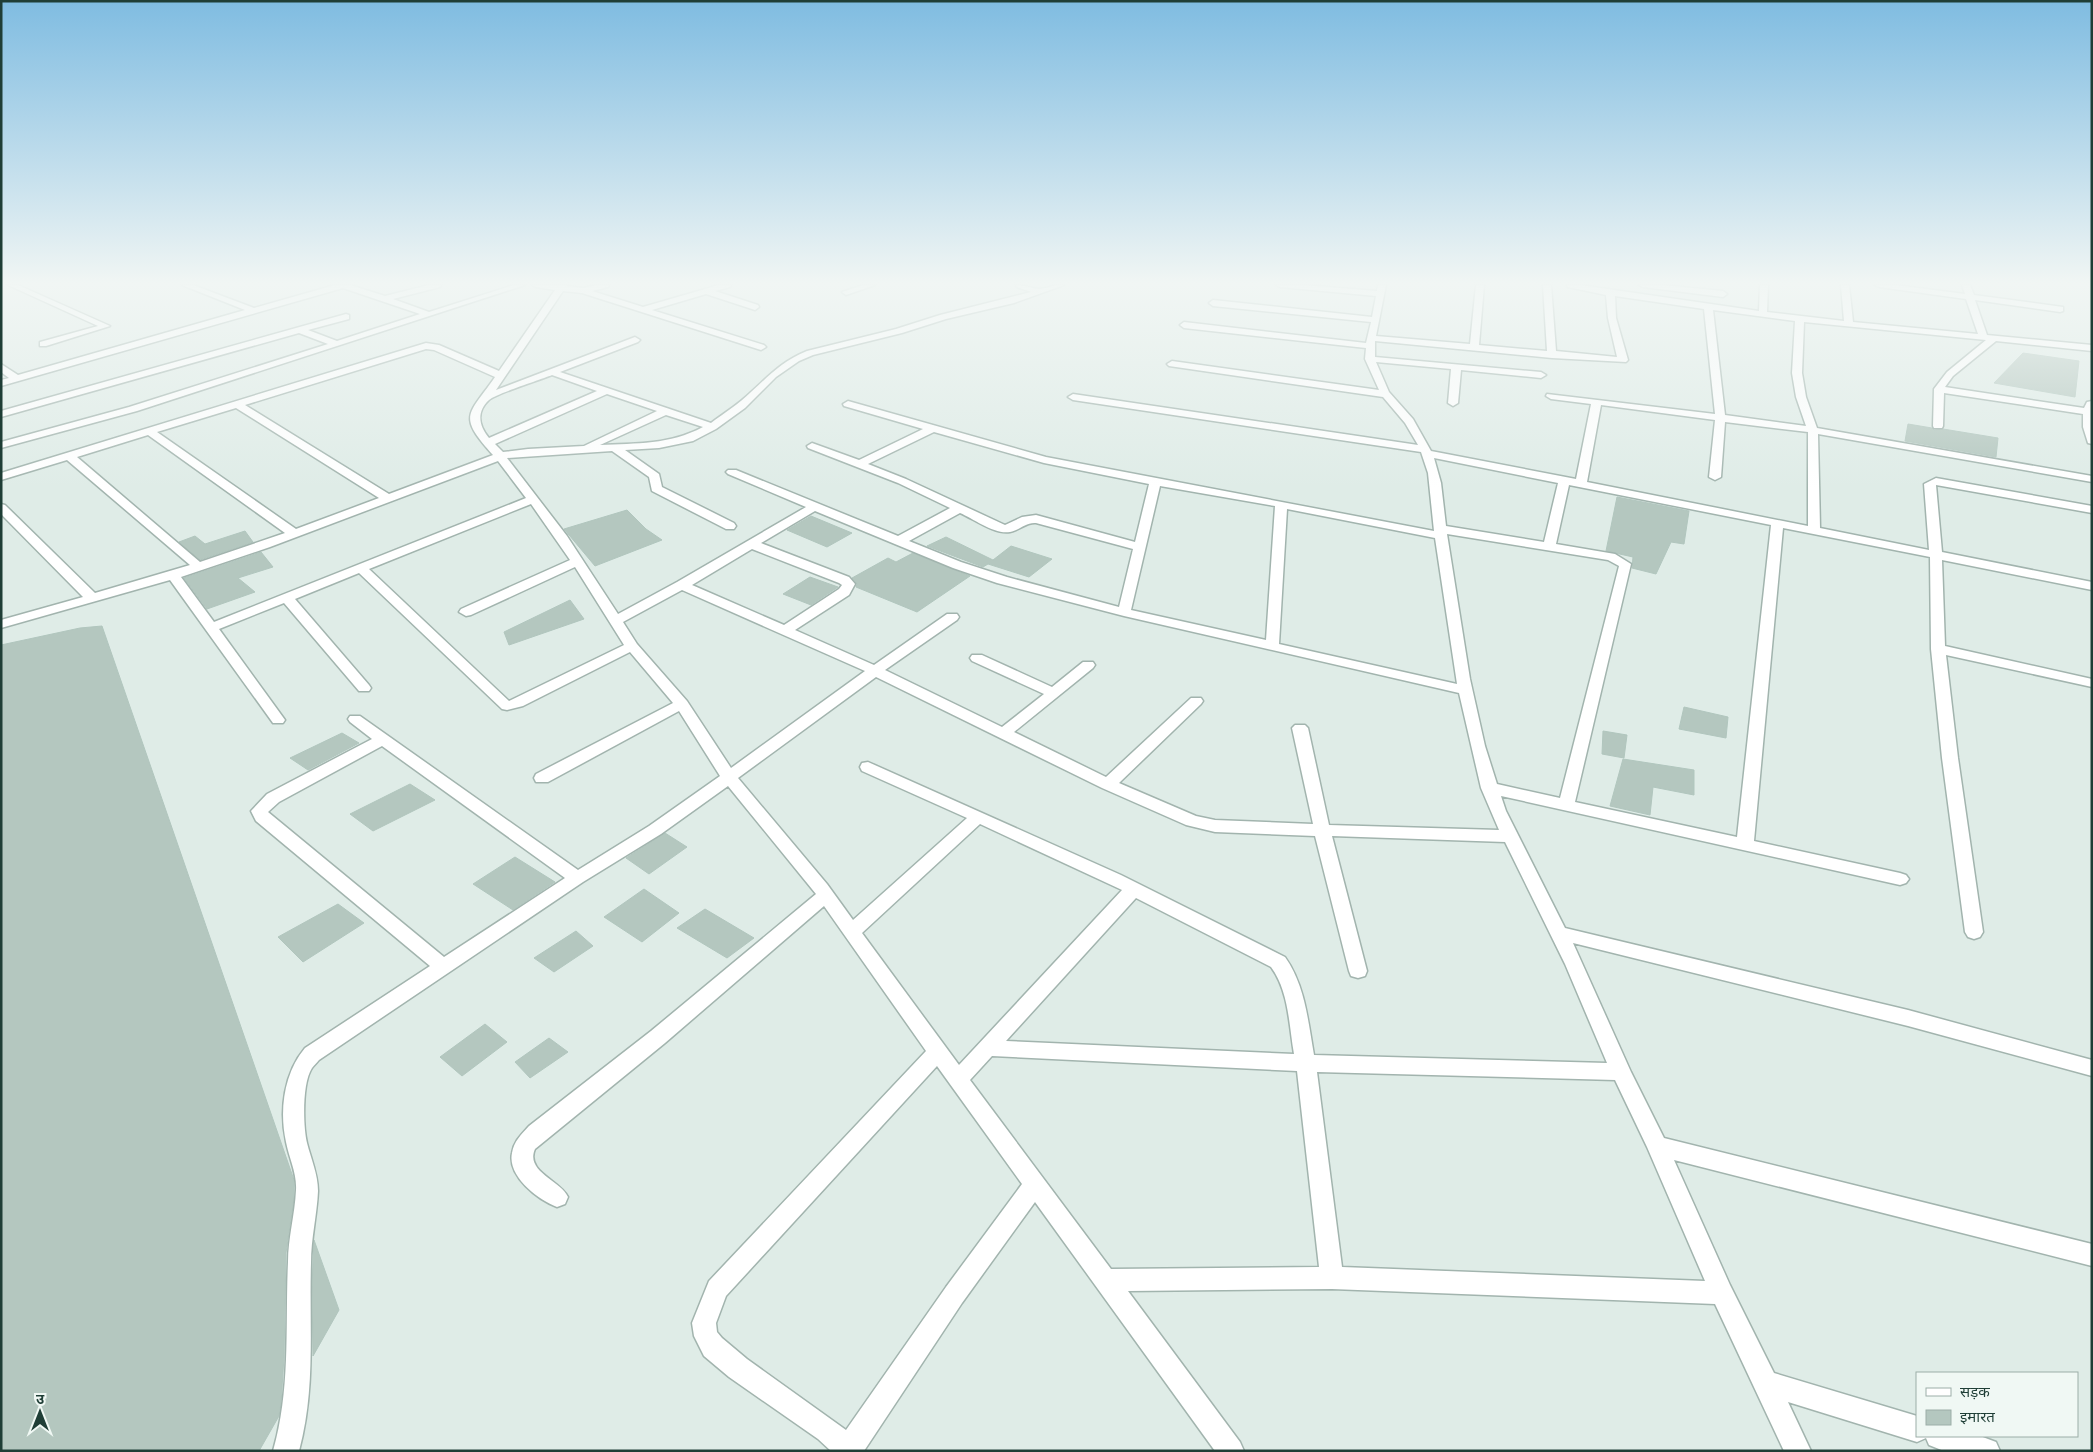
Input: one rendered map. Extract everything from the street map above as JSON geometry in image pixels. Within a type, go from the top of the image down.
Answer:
[{"type":"street","points":[[1,384],[108,353]]},
{"type":"street","points":[[1,414],[218,353]]},
{"type":"street","points":[[1,445],[133,409],[304,353]]},
{"type":"street","points":[[1,466],[6,476],[404,353]]},
{"type":"street","points":[[449,353],[500,375]]},
{"type":"street","points":[[515,353],[476,412],[474,422],[478,433],[500,456],[577,561],[632,646],[682,704],[729,778],[826,895],[958,1080],[1231,1451]]},
{"type":"street","points":[[484,398],[602,353]]},
{"type":"street","points":[[1,624],[173,576],[500,456],[528,452],[673,443],[689,439],[712,427],[755,394],[784,365],[796,359],[819,353]]},
{"type":"street","points":[[1372,353],[1386,394],[1409,421],[1426,451],[1434,473],[1441,533],[1467,691],[1477,746],[1489,788],[1559,934],[1722,1292],[1798,1451]]},
{"type":"street","points":[[1392,353],[1456,367],[1541,375]]},
{"type":"street","points":[[1530,353],[1623,360],[1621,353]]},
{"type":"street","points":[[1713,353],[1720,418],[1715,477]]},
{"type":"street","points":[[1799,353],[1798,385],[1813,430],[1814,530]]},
{"type":"street","points":[[1938,426],[1939,389],[1950,374],[1976,353]]},
{"type":"street","points":[[1172,364],[1386,394]]},
{"type":"street","points":[[1,367],[17,379]]},
{"type":"street","points":[[1453,404],[1456,367]]},
{"type":"street","points":[[551,372],[712,427]]},
{"type":"street","points":[[1939,389],[2089,408],[2088,428],[2092,441]]},
{"type":"street","points":[[488,443],[606,391]]},
{"type":"street","points":[[1551,396],[1813,430],[2092,479]]},
{"type":"street","points":[[1073,397],[1426,451],[2092,586]]},
{"type":"street","points":[[1581,483],[1596,403]]},
{"type":"street","points":[[237,404],[389,498]]},
{"type":"street","points":[[848,404],[1044,460],[1155,482],[1441,533],[1549,547],[1619,559],[1625,568],[1566,804]]},
{"type":"street","points":[[581,450],[666,411]]},
{"type":"street","points":[[860,464],[933,428]]},
{"type":"street","points":[[150,432],[294,533]]},
{"type":"street","points":[[812,446],[902,481],[1003,529],[1014,528],[1025,519],[1036,519],[1140,547]]},
{"type":"street","points":[[615,448],[655,476],[656,489],[730,526]]},
{"type":"street","points":[[69,456],[199,567]]},
{"type":"street","points":[[732,472],[957,565],[1002,580],[1124,612],[1467,691]]},
{"type":"street","points":[[1549,547],[1564,480]]},
{"type":"street","points":[[1974,932],[1950,758],[1938,650],[1936,554],[1930,484],[1932,481],[1943,482],[2092,510]]},
{"type":"street","points":[[1124,612],[1155,482]]},
{"type":"street","points":[[211,628],[532,499]]},
{"type":"street","points":[[1272,647],[1281,504]]},
{"type":"street","points":[[616,621],[816,506]]},
{"type":"street","points":[[1,507],[93,599]]},
{"type":"street","points":[[899,541],[958,509]]},
{"type":"street","points":[[1745,844],[1777,523]]},
{"type":"street","points":[[751,544],[844,580],[849,584],[844,592],[785,630]]},
{"type":"street","points":[[466,612],[577,561]]},
{"type":"street","points":[[362,568],[507,706],[518,703],[632,646]]},
{"type":"street","points":[[173,576],[278,720]]},
{"type":"street","points":[[682,584],[874,670],[1108,784],[1192,820],[1215,826],[1511,836]]},
{"type":"street","points":[[287,598],[364,688]]},
{"type":"street","points":[[286,1451],[293,1431],[296,1412],[301,1337],[299,1252],[308,1188],[306,1173],[295,1134],[298,1080],[302,1066],[312,1054],[444,966],[577,878],[620,854],[729,778],[874,670],[952,617]]},
{"type":"street","points":[[1938,650],[2092,683]]},
{"type":"street","points":[[977,658],[1054,693]]},
{"type":"street","points":[[1004,733],[1088,665]]},
{"type":"street","points":[[1108,784],[1196,701]]},
{"type":"street","points":[[542,778],[682,704]]},
{"type":"street","points":[[355,719],[577,878]]},
{"type":"street","points":[[1300,728],[1322,830],[1358,971]]},
{"type":"street","points":[[383,739],[272,798],[259,811],[262,817],[444,966]]},
{"type":"street","points":[[868,767],[1134,889],[1278,962],[1286,972],[1291,988],[1306,1063],[1332,1278]]},
{"type":"street","points":[[1489,788],[1900,879]]},
{"type":"street","points":[[851,932],[977,818]]},
{"type":"street","points":[[958,1080],[1134,889]]},
{"type":"street","points":[[557,1197],[535,1180],[524,1168],[522,1158],[525,1145],[536,1133],[658,1037],[826,895]]},
{"type":"street","points":[[1559,934],[1908,1018],[2092,1068]]},
{"type":"street","points":[[988,1048],[1306,1063],[1621,1072]]},
{"type":"street","points":[[938,1051],[717,1289],[704,1322],[706,1336],[713,1347],[732,1363],[827,1430],[850,1449],[954,1295],[1035,1185]]},
{"type":"street","points":[[1657,1146],[2092,1255]]},
{"type":"street","points":[[1105,1280],[1332,1278],[1722,1292]]},
{"type":"street","points":[[1765,1382],[1916,1429]]},
{"type":"street","points":[[1941,1437],[1986,1451]]},
{"type":"building","points":[[2023,353],[2079,361],[2075,397],[1994,383]]},
{"type":"building","points":[[1908,424],[1934,430],[1943,429],[1998,438],[1996,457],[1905,441]]},
{"type":"building","points":[[1617,497],[1689,511],[1684,544],[1671,542],[1656,574],[1632,568],[1633,557],[1606,551]]},
{"type":"building","points":[[627,510],[646,529],[662,540],[595,566],[564,529]]},
{"type":"building","points":[[811,516],[852,533],[827,547],[787,530]]},
{"type":"building","points":[[245,531],[253,542],[200,560],[179,542],[195,536],[205,544]]},
{"type":"building","points":[[946,537],[993,560],[1011,546],[1052,559],[1029,577],[988,564],[983,567],[927,546]]},
{"type":"building","points":[[261,552],[273,567],[238,578],[255,592],[207,609],[184,578]]},
{"type":"building","points":[[913,553],[970,576],[917,612],[856,587],[857,584],[852,578],[888,558],[896,562]]},
{"type":"building","points":[[810,577],[838,587],[811,605],[783,594]]},
{"type":"building","points":[[570,600],[584,619],[509,645],[504,632]]},
{"type":"building","points":[[102,626],[294,1180],[294,1199],[286,1253],[281,1404],[279,1416],[259,1451],[1,1451],[1,645],[80,628]]},
{"type":"building","points":[[1684,707],[1728,717],[1726,738],[1679,729]]},
{"type":"building","points":[[1603,731],[1627,735],[1624,758],[1602,754]]},
{"type":"building","points":[[342,733],[359,743],[308,770],[290,758]]},
{"type":"building","points":[[1623,759],[1694,770],[1694,795],[1653,787],[1650,815],[1610,806]]},
{"type":"building","points":[[410,784],[435,800],[373,831],[350,814]]},
{"type":"building","points":[[665,833],[687,847],[649,874],[626,858]]},
{"type":"building","points":[[515,857],[555,882],[513,910],[473,884]]},
{"type":"building","points":[[644,889],[679,913],[642,942],[604,917]]},
{"type":"building","points":[[338,904],[364,923],[303,962],[278,937]]},
{"type":"building","points":[[705,909],[754,938],[727,958],[677,928]]},
{"type":"building","points":[[576,931],[593,946],[554,972],[534,958]]},
{"type":"building","points":[[485,1024],[507,1042],[462,1076],[440,1057]]},
{"type":"building","points":[[549,1038],[568,1052],[530,1078],[515,1062]]},
{"type":"building","points":[[314,1240],[339,1310],[313,1356],[312,1287]]}]
